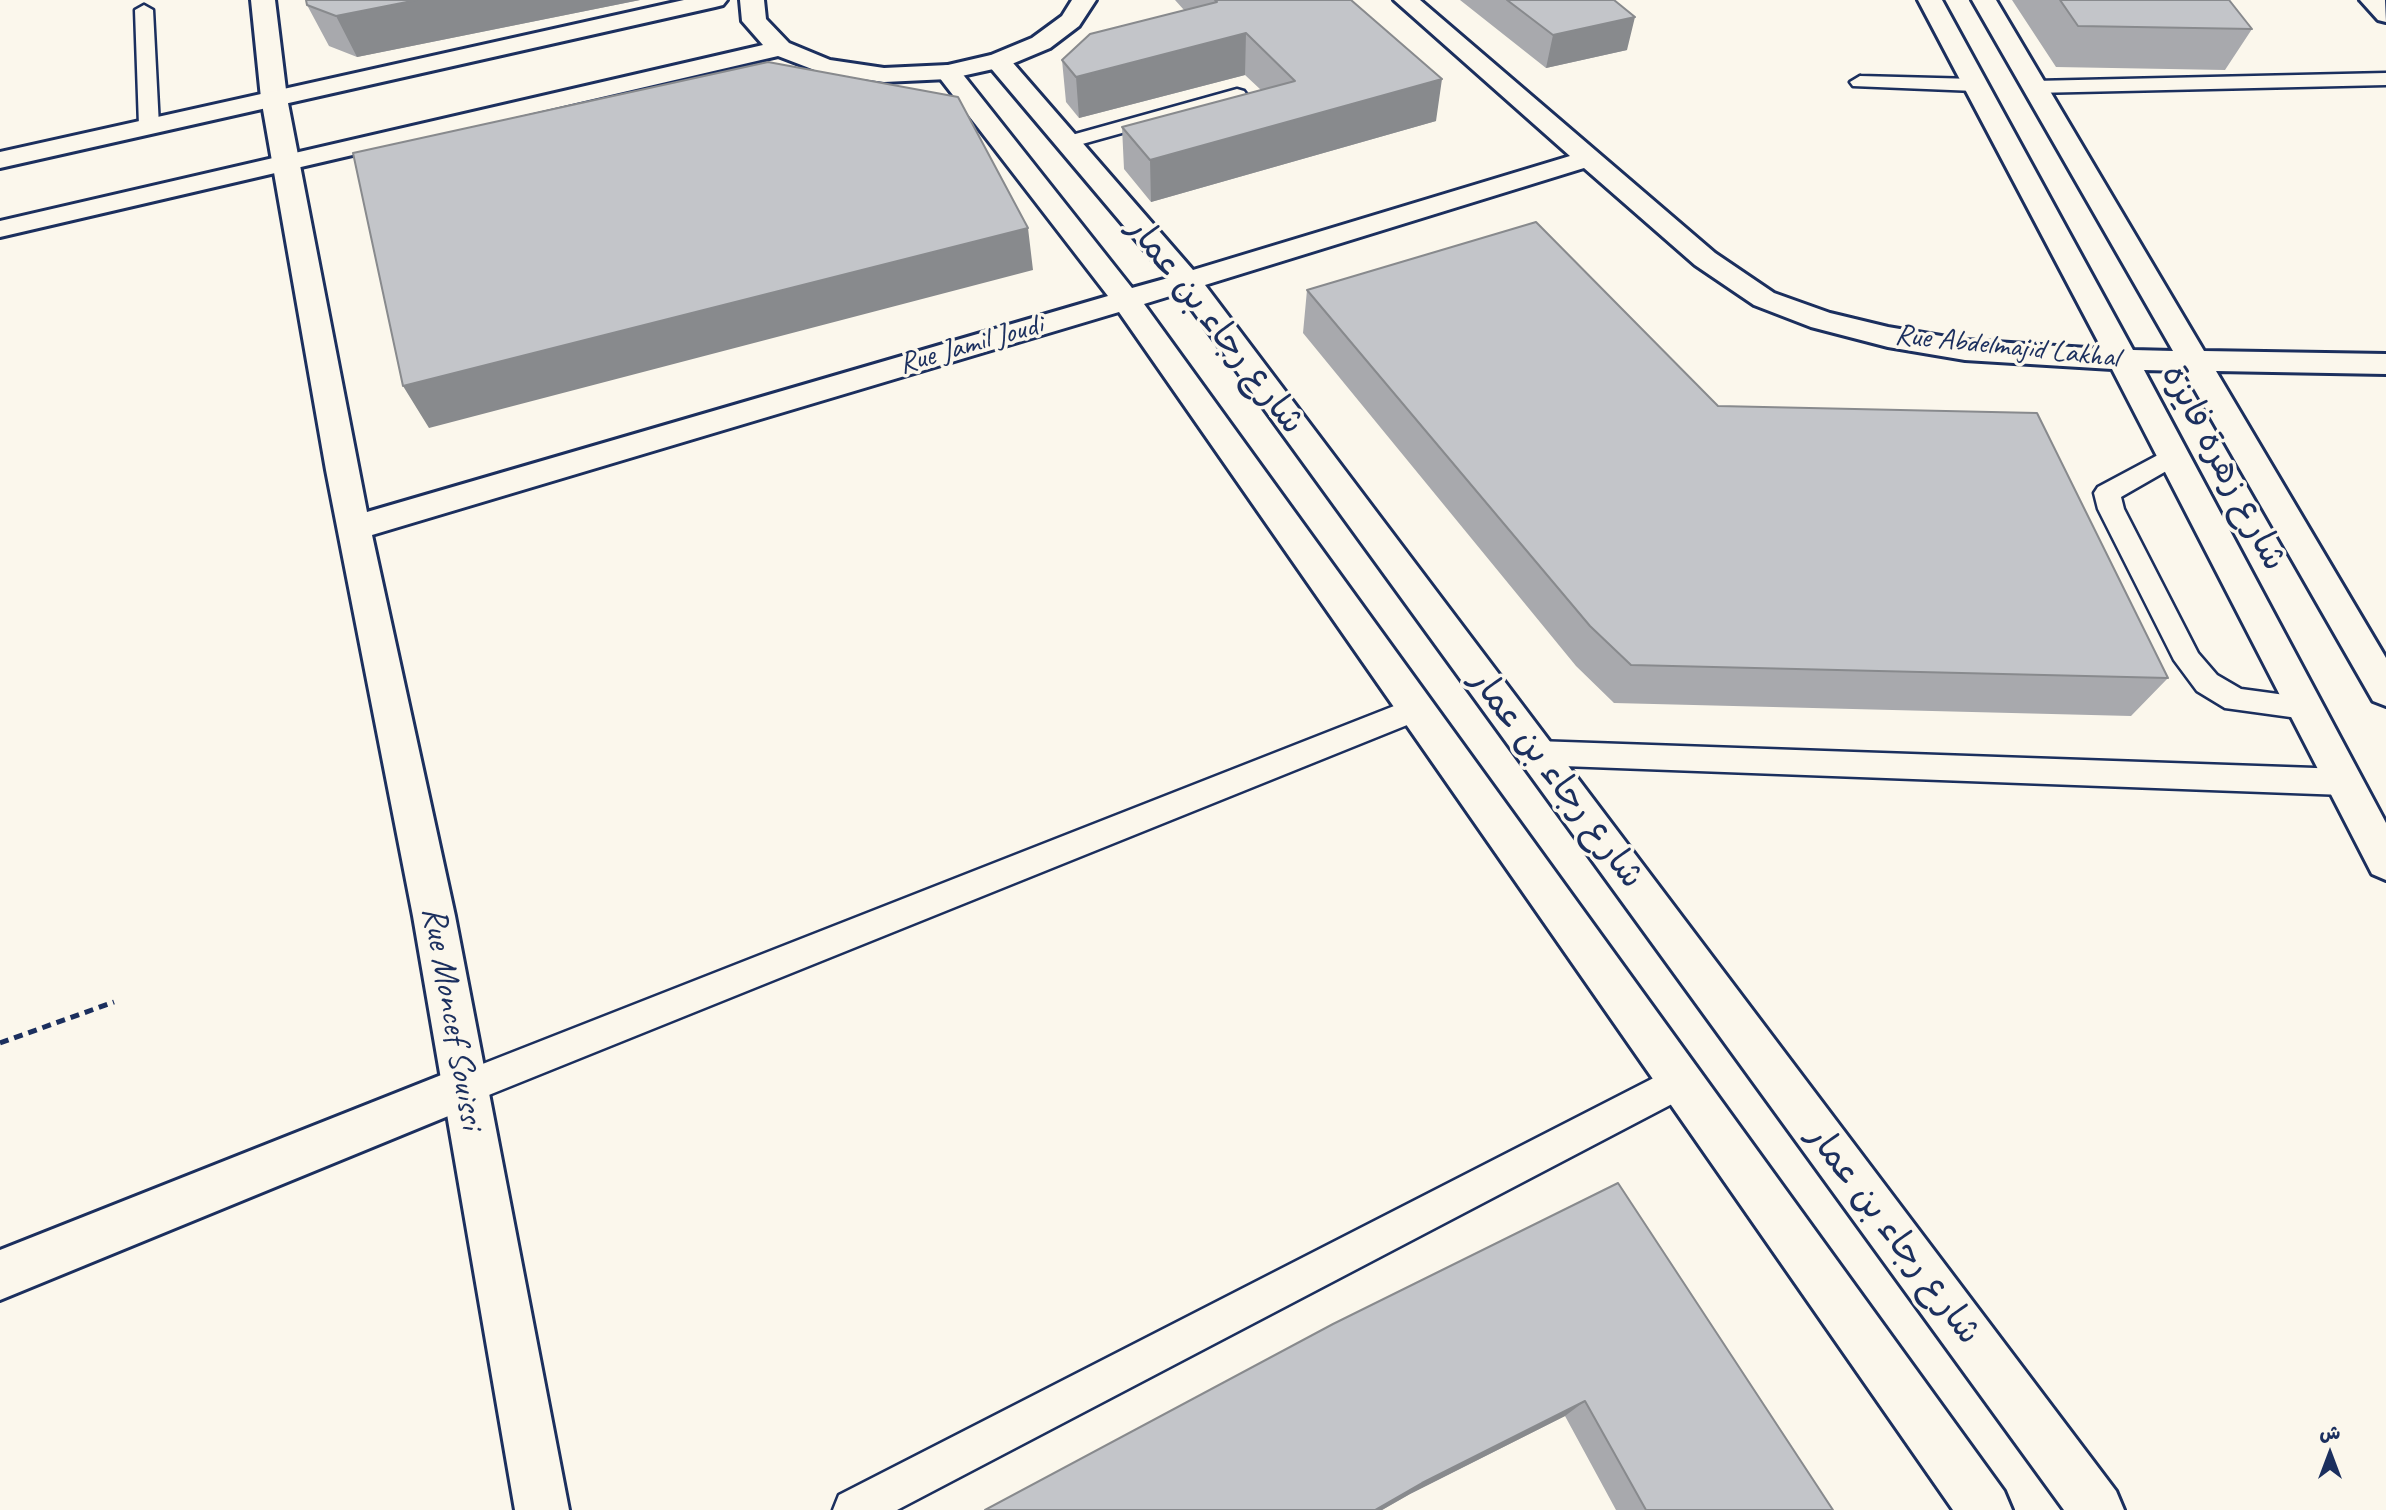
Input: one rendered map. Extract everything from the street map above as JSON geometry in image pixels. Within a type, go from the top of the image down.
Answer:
[{"type":"street","name":"Rue Moncef Souissi","points":[[263,0],[274,98],[354,528],[434,916],[542,1510]]},
{"type":"street","points":[[0,160],[715,0]]},
{"type":"street","points":[[752,0],[754,21],[780,48],[825,67],[884,75],[948,72],[998,61],[1041,43],[1071,21],[1084,0]]},
{"type":"street","name":"Rue Abdelmajid Lakhal","points":[[1406,0],[1704,259],[1764,299],[1821,320],[1888,337],[1965,350],[2123,360],[2386,364]]},
{"type":"street","name":"شارع زهرة فايزة","points":[[1930,0],[2123,360],[2386,862]]},
{"type":"street","name":"شارع زهرة فايزة","points":[[1984,0],[2386,691]]},
{"type":"street","points":[[2372,0],[2386,15]]},
{"type":"street","points":[[0,229],[287,160],[780,48]]},
{"type":"street","name":"شارع رجاء بن عمار","points":[[998,61],[1185,279],[2097,1510]]},
{"type":"street","name":"شارع رجاء بن عمار","points":[[948,72],[1126,300],[1985,1510]]},
{"type":"street","name":"Rue Jamil Joudi","points":[[354,528],[1126,300],[1185,279],[1587,159]]},
{"type":"street","points":[[0,1275],[464,1088]]},
{"type":"lane","points":[[144,10],[149,126]]},
{"type":"lane","points":[[2034,87],[2386,79]]},
{"type":"lane","points":[[1860,82],[1975,85]]},
{"type":"lane","points":[[1068,142],[1237,95]]},
{"type":"lane","points":[[2173,456],[2107,493],[2110,509],[2188,660],[2207,683],[2235,701],[2305,707]]},
{"type":"lane","points":[[464,1088],[1417,709]]},
{"type":"lane","points":[[1536,753],[2344,782]]},
{"type":"lane","points":[[854,1510],[1681,1081]]},
{"type":"path","points":[[0,1043],[114,1002]]},
{"type":"building","points":[[306,0],[417,0],[336,16],[307,5]]},
{"type":"building","points":[[1215,0],[1351,0],[1442,79],[1150,160],[1122,127],[1295,81],[1246,33],[1076,77],[1062,60],[1090,34],[1217,2]]},
{"type":"building","points":[[1507,0],[1614,0],[1635,17],[1553,35]]},
{"type":"building","points":[[2060,0],[2229,0],[2252,29],[2078,26]]},
{"type":"building","points":[[768,62],[958,97],[1028,228],[403,386],[353,153]]},
{"type":"building","points":[[1536,222],[1718,406],[2037,413],[2168,678],[1631,665],[1590,626],[1307,290]]},
{"type":"building","points":[[1618,1183],[1833,1510],[1646,1510],[1585,1401],[1422,1483],[1375,1510],[985,1510],[1333,1324]]}]
